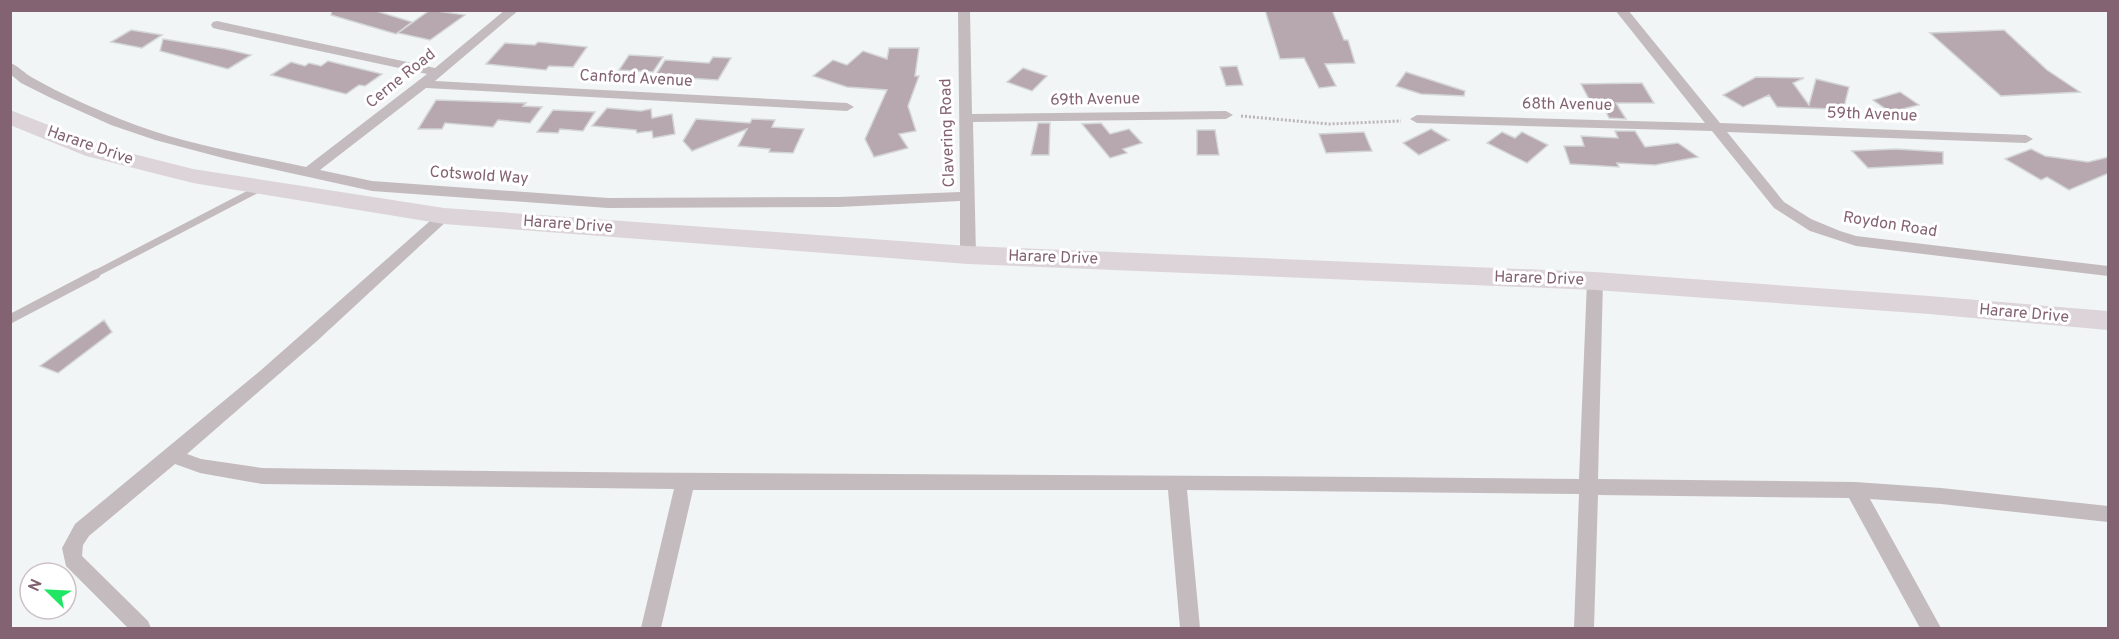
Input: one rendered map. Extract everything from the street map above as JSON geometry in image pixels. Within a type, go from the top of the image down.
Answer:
[{"type":"main road","name":"Harare Drive","points":[[10,117],[94,151],[193,176],[444,216],[968,255],[1595,281],[1929,305],[2109,321]]},
{"type":"street","name":"Cerne Road","points":[[309,172],[423,84],[513,10]]},
{"type":"street","name":"Clavering Road","points":[[964,10],[968,255]]},
{"type":"street","name":"Roydon Road","points":[[1621,10],[1779,205],[1800,221],[1824,232],[1856,241],[2109,271]]},
{"type":"street","points":[[217,25],[436,72]]},
{"type":"street","name":"Cotswold Way","points":[[10,67],[41,88],[116,122],[160,137],[227,155],[372,186],[608,203],[804,203],[968,196]]},
{"type":"street","name":"Canford Avenue","points":[[423,84],[847,107]]},
{"type":"street","name":"69th Avenue","points":[[964,118],[1226,116]]},
{"type":"street","name":"68th Avenue","points":[[1417,119],[1716,127]]},
{"type":"street","name":"59th Avenue","points":[[1716,127],[2026,139]]},
{"type":"street","points":[[141,628],[73,560],[70,551],[73,542],[82,530],[173,456],[384,272],[444,216]]},
{"type":"street","points":[[1584,628],[1595,281]]},
{"type":"street","points":[[173,456],[200,466],[262,476],[686,482],[1177,482],[1855,490],[1941,496],[2109,514]]},
{"type":"street","points":[[651,628],[686,482]]},
{"type":"street","points":[[1177,482],[1190,628]]},
{"type":"street","points":[[1855,490],[1931,628]]},
{"type":"lane","points":[[10,319],[260,188]]},
{"type":"path","points":[[1226,116],[1329,124],[1417,119]]},
{"type":"building","points":[[332,10],[373,10],[412,22],[396,34],[331,15]]},
{"type":"building","points":[[430,10],[465,15],[430,40],[398,33]]},
{"type":"building","points":[[1265,10],[1332,10],[1344,40],[1348,40],[1355,63],[1325,64],[1336,86],[1319,88],[1304,58],[1280,59]]},
{"type":"building","points":[[131,30],[162,35],[142,48],[111,42]]},
{"type":"building","points":[[2004,30],[2047,70],[2080,92],[2001,96],[1930,33]]},
{"type":"building","points":[[163,39],[251,55],[228,69],[160,51]]},
{"type":"building","points":[[538,42],[587,47],[573,67],[549,66],[546,70],[486,64],[505,43],[535,45]]},
{"type":"building","points":[[889,48],[919,48],[915,76],[919,76],[908,106],[916,131],[899,134],[908,148],[874,157],[865,139],[887,90],[847,87],[813,76],[833,60],[847,65],[863,51],[887,59]]},
{"type":"building","points":[[629,55],[663,57],[653,72],[619,70]]},
{"type":"building","points":[[713,57],[731,58],[718,80],[655,76],[665,60],[709,63]]},
{"type":"building","points":[[328,61],[382,74],[365,86],[359,85],[346,94],[271,75],[291,62],[305,66],[309,63],[321,66]]},
{"type":"building","points":[[1237,66],[1243,85],[1226,86],[1220,67]]},
{"type":"building","points":[[1023,68],[1047,76],[1032,91],[1007,82]]},
{"type":"building","points":[[1406,72],[1465,91],[1464,96],[1421,94],[1396,86]]},
{"type":"building","points":[[1756,77],[1804,78],[1793,83],[1809,105],[1816,79],[1849,87],[1843,111],[1777,107],[1769,95],[1743,107],[1723,95]]},
{"type":"building","points":[[1642,83],[1654,103],[1616,103],[1626,119],[1609,118],[1601,101],[1590,101],[1581,84]]},
{"type":"building","points":[[1900,92],[1919,105],[1890,112],[1873,100]]},
{"type":"building","points":[[436,100],[526,103],[523,106],[542,107],[530,123],[498,120],[493,127],[445,123],[442,129],[418,129]]},
{"type":"building","points":[[607,108],[641,111],[651,109],[652,118],[672,114],[675,134],[653,138],[652,131],[637,133],[636,130],[592,126]]},
{"type":"building","points":[[553,110],[595,112],[583,131],[560,129],[558,133],[537,132]]},
{"type":"building","points":[[696,119],[750,123],[752,119],[775,120],[772,127],[804,129],[793,153],[769,152],[770,149],[738,146],[747,129],[692,151],[683,141]]},
{"type":"building","points":[[1038,123],[1050,123],[1049,155],[1031,155]]},
{"type":"building","points":[[1101,123],[1110,134],[1129,129],[1142,143],[1123,149],[1127,153],[1110,158],[1082,124]]},
{"type":"building","points":[[1431,129],[1449,140],[1419,155],[1403,143]]},
{"type":"building","points":[[1197,130],[1215,130],[1219,155],[1197,155]]},
{"type":"building","points":[[1615,131],[1635,131],[1645,147],[1678,143],[1698,157],[1655,165],[1617,163],[1619,167],[1570,164],[1564,146],[1584,146],[1581,136],[1618,138]]},
{"type":"building","points":[[1364,132],[1372,151],[1326,153],[1319,134]]},
{"type":"building","points":[[1502,132],[1515,138],[1522,132],[1548,145],[1527,163],[1487,143]]},
{"type":"building","points":[[1896,149],[1943,152],[1943,164],[1868,168],[1852,151]]},
{"type":"building","points":[[2031,149],[2045,156],[2088,162],[2109,157],[2109,173],[2069,190],[2047,177],[2041,180],[2005,159]]},
{"type":"building","points":[[104,320],[112,332],[58,373],[40,366]]}]
